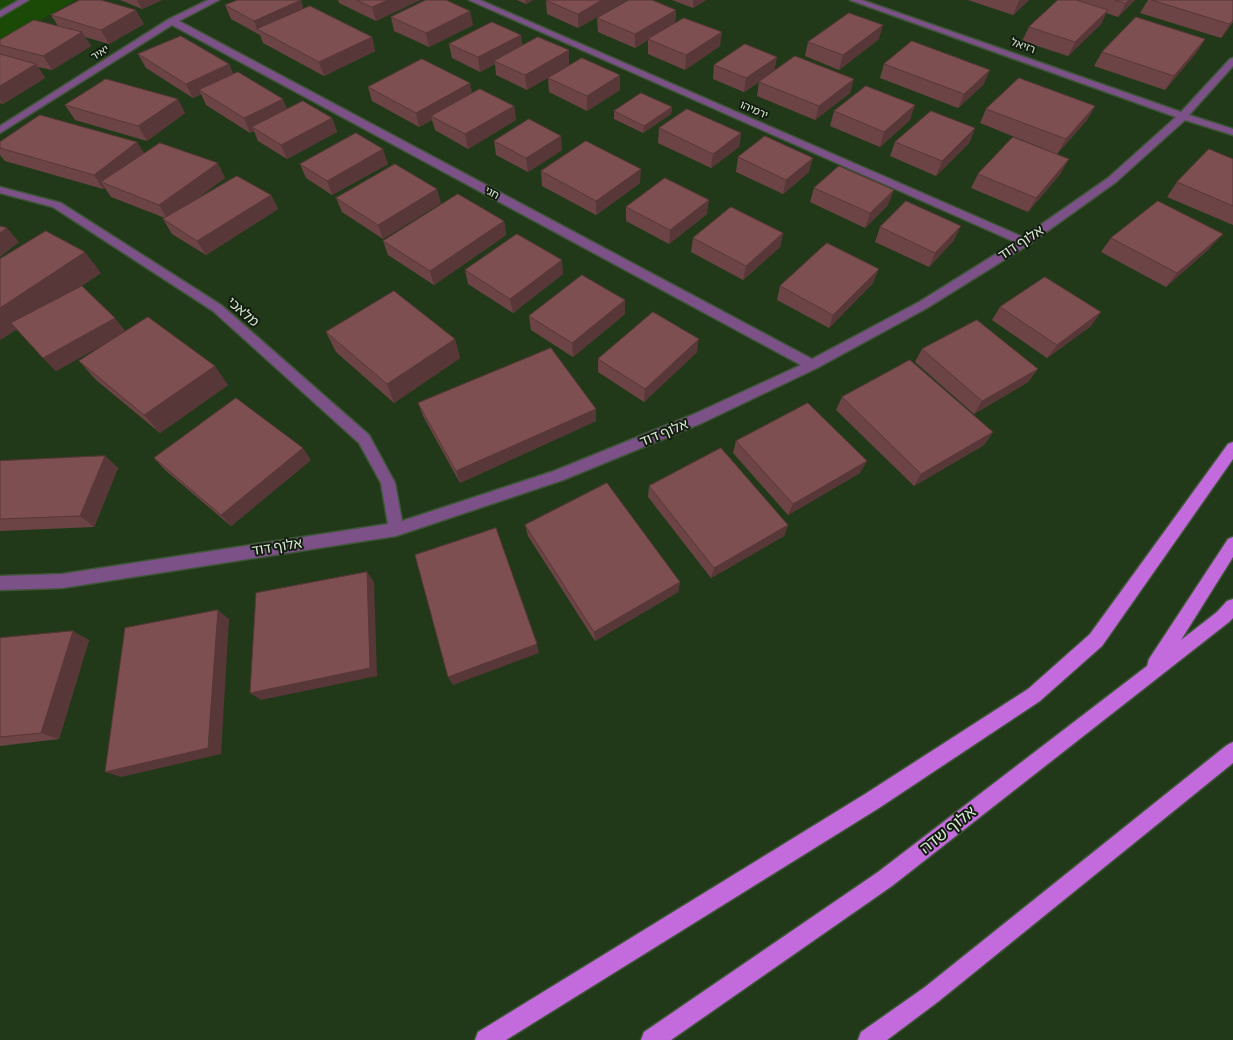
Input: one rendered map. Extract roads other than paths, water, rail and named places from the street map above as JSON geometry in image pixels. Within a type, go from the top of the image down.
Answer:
[{"type":"main road","points":[[486,1040],[872,801],[1034,695],[1096,640],[1233,448]]},
{"type":"main road","points":[[1149,674],[1233,544]]},
{"type":"main road","name":"אלוף שדה","points":[[652,1040],[885,879],[1223,617],[1233,606]]},
{"type":"main road","points":[[868,1040],[932,994],[1233,750]]},
{"type":"street","points":[[0,14],[25,0]]},
{"type":"street","name":"יאיר","points":[[0,130],[172,21],[215,0]]},
{"type":"street","name":"ירמיהו","points":[[474,0],[1024,242]]},
{"type":"street","name":"רזיאל","points":[[854,0],[1233,132]]},
{"type":"street","name":"חגי","points":[[172,21],[812,365]]},
{"type":"street","name":"אלוף דוד","points":[[0,583],[62,581],[396,529],[567,472],[697,419],[812,365],[923,305],[1024,242],[1112,180],[1183,116],[1233,61]]},
{"type":"street","name":"רזיאל","points":[[1183,116],[1233,140]]},
{"type":"street","name":"מלאכי","points":[[0,190],[57,205],[217,308],[364,438],[388,483],[396,529]]}]
